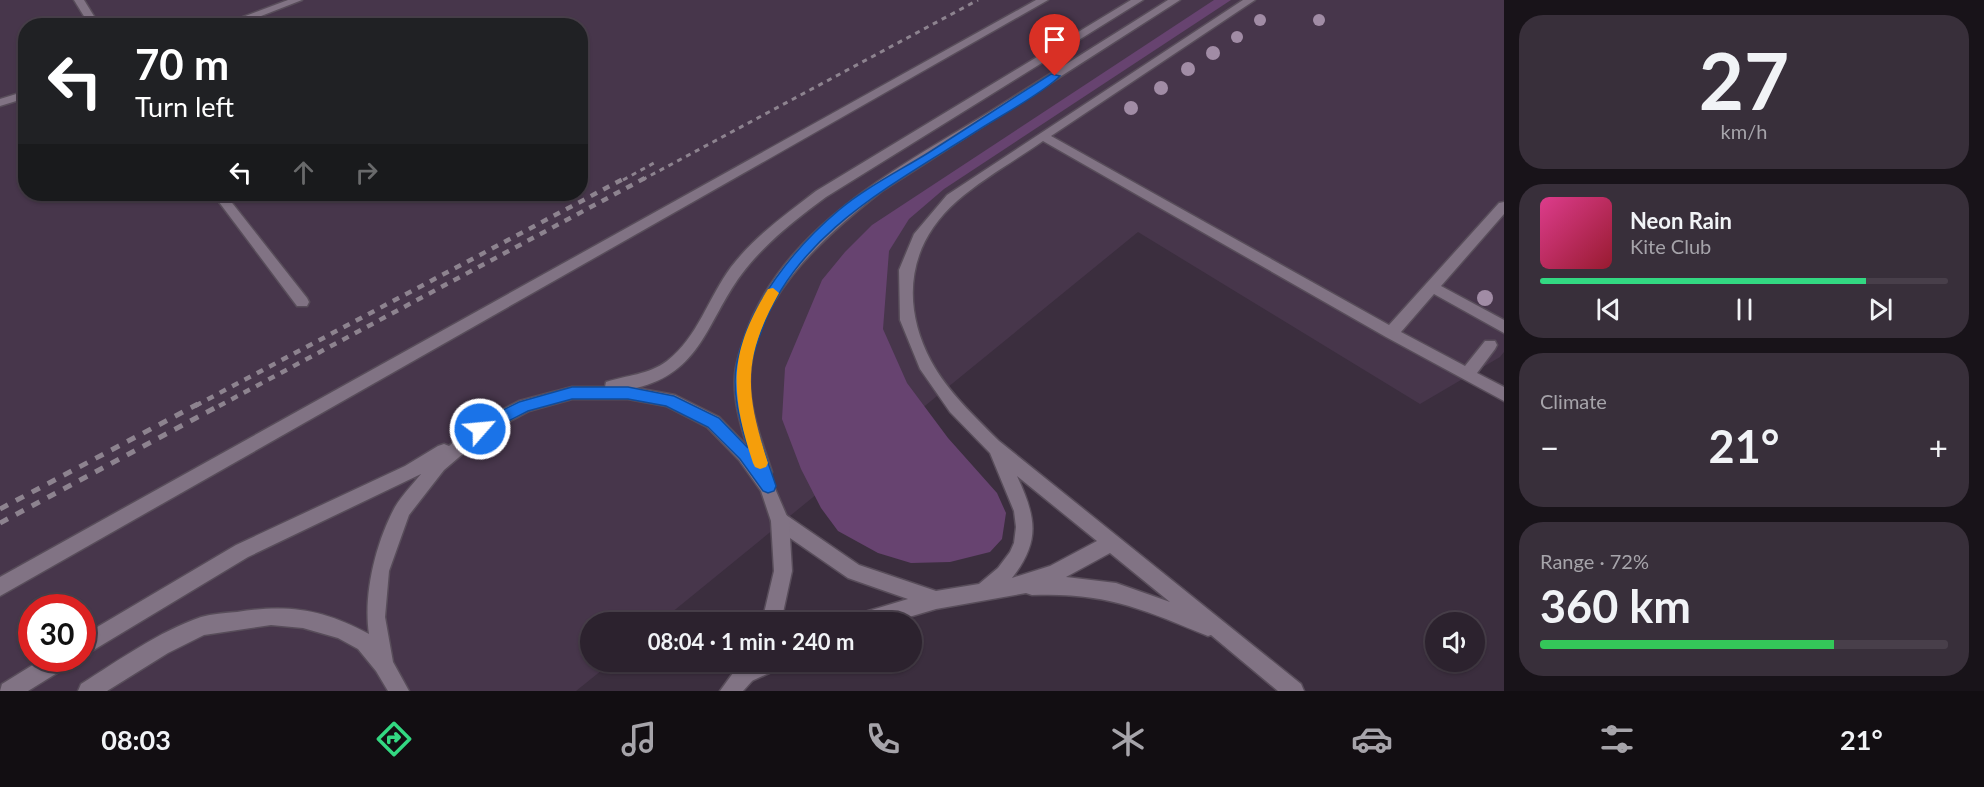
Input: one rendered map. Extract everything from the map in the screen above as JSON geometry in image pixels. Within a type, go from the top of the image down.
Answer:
[{"type":"street","points":[[79,0],[90,18]]},
{"type":"street","points":[[246,18],[297,0]]},
{"type":"street","points":[[0,587],[1043,0]]},
{"type":"street","points":[[96,639],[242,551],[411,471],[480,429],[525,406],[572,393],[638,381],[657,375],[696,342],[736,272],[778,226],[821,194],[1138,0]]},
{"type":"street","points":[[774,612],[783,571],[780,521],[749,428],[742,390],[744,363],[763,309],[781,279],[810,244],[845,211],[1175,0]]},
{"type":"street","points":[[1250,0],[952,198],[919,237],[906,270],[908,320],[925,365],[956,407],[993,446],[1294,691]]},
{"type":"street","points":[[0,103],[18,97]]},
{"type":"street","points":[[1043,136],[1504,395]]},
{"type":"street","points":[[224,201],[302,302]]},
{"type":"street","points":[[1391,333],[1504,206]]},
{"type":"street","points":[[1432,287],[1504,327]]},
{"type":"street","points":[[1467,375],[1490,345]]},
{"type":"street","points":[[572,393],[628,393],[669,400],[713,422],[745,455],[768,486]]},
{"type":"street","points":[[384,665],[376,617],[380,571],[402,511],[438,465],[480,429]]},
{"type":"street","points":[[982,594],[1003,578],[1016,562],[1025,541],[1026,515],[1016,489],[993,446]]},
{"type":"street","points":[[780,521],[854,572],[936,600]]},
{"type":"street","points":[[896,612],[936,600],[1020,586],[1055,573],[1110,543]]},
{"type":"street","points":[[1020,586],[1062,585],[1102,589],[1137,598],[1222,633]]},
{"type":"street","points":[[88,691],[161,646],[203,626],[271,616],[303,619],[341,629],[365,642],[384,665],[399,691]]},
{"type":"street","points":[[9,691],[40,672]]},
{"type":"street","points":[[729,691],[745,672]]},
{"type":"shaded area","points":[[0,0],[1504,0],[1504,352],[1500,357],[1420,404],[1138,232],[672,612],[580,612],[580,672],[600,672],[576,691],[0,691]]},
{"type":"shaded area","points":[[1214,0],[1231,0],[944,189],[909,219],[889,251],[883,329],[907,383],[948,438],[997,493],[1006,513],[1002,539],[990,552],[950,562],[911,563],[878,553],[838,531],[821,508],[801,469],[782,419],[785,368],[822,280],[845,252],[872,225]]},
{"type":"railway","points":[[642,180],[978,0]]},
{"type":"railway","points":[[623,180],[654,163]]},
{"type":"railway","points":[[588,198],[625,178]]},
{"type":"railway","points":[[219,406],[645,178]]},
{"type":"railway","points":[[195,406],[582,201]]},
{"type":"railway","points":[[0,509],[198,404]]},
{"type":"railway","points":[[0,523],[222,404]]},
{"type":"slow traffic","points":[[760,463],[749,428],[742,390],[744,363],[763,309],[773,293]]},
{"type":"route","points":[[480,429],[525,406],[572,393],[628,393],[669,400],[713,422],[745,455],[768,486],[749,428],[742,390],[744,363],[751,339],[763,309],[781,279],[810,244],[845,211],[1055,76]]}]
